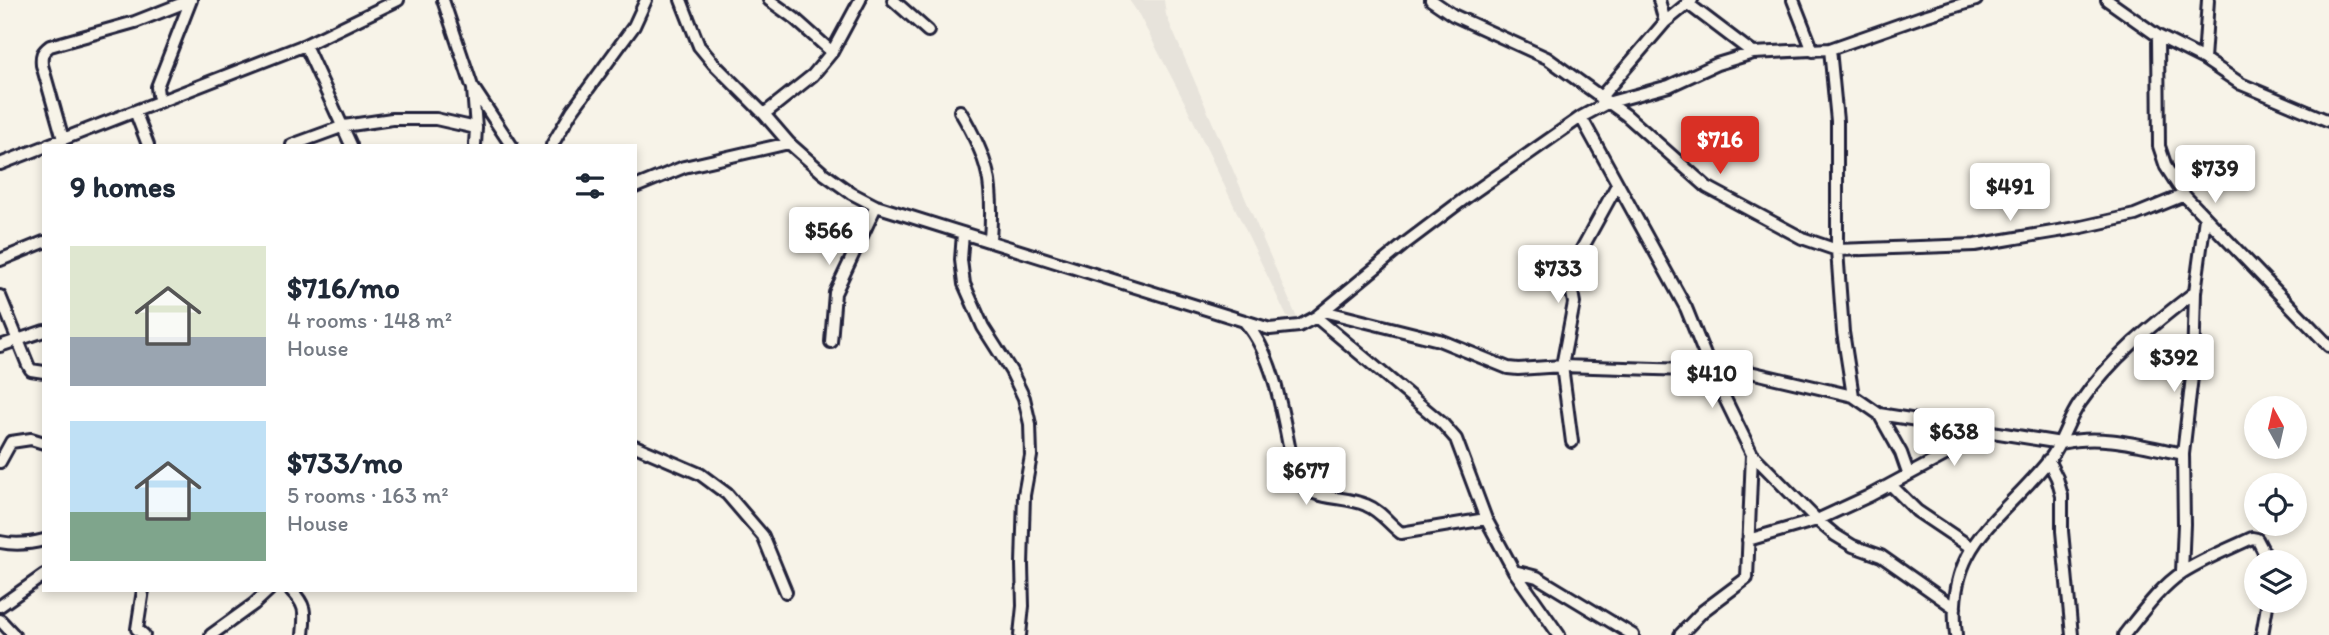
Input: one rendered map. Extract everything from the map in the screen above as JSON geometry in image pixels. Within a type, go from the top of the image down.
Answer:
[{"type":"street","points":[[161,100],[157,86],[191,0]]},
{"type":"street","points":[[63,139],[42,65],[43,51],[50,46],[135,22],[191,0]]},
{"type":"street","points":[[51,144],[304,45],[398,0]]},
{"type":"street","points":[[443,0],[472,86],[475,144]]},
{"type":"street","points":[[553,144],[572,111],[634,26],[646,0]]},
{"type":"street","points":[[681,0],[699,46],[713,63],[789,143],[851,193],[876,206],[1270,329],[1299,326],[1319,314],[1407,242],[1604,101],[1665,22],[1689,2],[1753,53]]},
{"type":"street","points":[[769,0],[832,52]]},
{"type":"street","points":[[764,114],[808,82],[832,52],[860,0]]},
{"type":"street","points":[[893,0],[928,31]]},
{"type":"street","points":[[1431,0],[1453,15],[1547,58],[1626,115],[1707,187],[1802,238],[1836,250],[1976,245],[2121,218],[2184,195]]},
{"type":"street","points":[[1659,0],[1665,22]]},
{"type":"street","points":[[1793,0],[1813,51]]},
{"type":"street","points":[[1604,101],[1669,86],[1717,64],[1753,53],[1830,49],[1976,0]]},
{"type":"street","points":[[2107,0],[2158,36],[2204,59],[2241,84],[2329,121]]},
{"type":"street","points":[[2204,59],[2208,0]]},
{"type":"street","points":[[2158,36],[2159,146],[2166,167],[2184,195],[2329,346]]},
{"type":"street","points":[[304,45],[351,144]]},
{"type":"street","points":[[1830,49],[1837,121],[1836,250],[1843,332],[1853,396]]},
{"type":"street","points":[[472,86],[509,144]]},
{"type":"street","points":[[135,111],[148,144]]},
{"type":"street","points":[[960,111],[978,142],[988,173],[992,201],[990,240]]},
{"type":"street","points":[[1581,117],[1686,308],[1710,370],[1752,454],[1816,520],[1853,546],[1881,556],[1955,608]]},
{"type":"street","points":[[295,144],[344,126],[392,119],[436,119],[476,128]]},
{"type":"street","points":[[637,186],[684,167],[789,143]]},
{"type":"street","points":[[0,164],[42,148]]},
{"type":"street","points":[[1572,442],[1562,366],[1574,303],[1570,281],[1573,265],[1618,186]]},
{"type":"street","points":[[831,342],[835,293],[876,206]]},
{"type":"street","points":[[2182,572],[2183,454],[2193,368],[2195,292],[2205,218]]},
{"type":"street","points":[[963,233],[961,260],[964,284],[983,327],[1011,371],[1024,398],[1030,424],[1031,456],[1024,495],[1023,606],[1020,635]]},
{"type":"street","points":[[0,260],[42,243]]},
{"type":"street","points":[[1956,635],[1956,589],[1964,559],[1982,531],[2049,460],[2061,443],[2068,421],[2108,367],[2165,315],[2195,292]]},
{"type":"street","points":[[0,296],[31,370],[42,372]]},
{"type":"street","points":[[1319,314],[1439,340],[1508,368],[1562,366],[1750,373],[1853,396],[1879,414],[1901,453],[1908,473]]},
{"type":"street","points":[[1319,314],[1442,423],[1456,439],[1486,519],[1514,571],[1559,635]]},
{"type":"street","points":[[1245,322],[1257,336],[1271,370],[1295,476],[1302,488],[1313,493],[1364,503],[1379,511],[1401,533],[1486,519]]},
{"type":"street","points":[[0,346],[42,332]]},
{"type":"street","points":[[1879,414],[2061,443],[2077,439],[2096,439],[2183,454]]},
{"type":"street","points":[[1748,540],[1816,520],[1891,485],[1908,473],[1945,455],[1977,429]]},
{"type":"street","points":[[0,462],[11,442],[31,439],[42,442]]},
{"type":"street","points":[[637,447],[701,474],[727,494],[764,536],[786,592]]},
{"type":"street","points":[[1680,635],[1703,611],[1747,578],[1752,454]]},
{"type":"street","points":[[2049,460],[2062,496],[2062,531],[2072,635]]},
{"type":"street","points":[[1891,485],[1917,511],[1972,548]]},
{"type":"street","points":[[2124,635],[2182,572],[2252,538],[2259,541],[2263,550]]},
{"type":"street","points":[[0,542],[11,544],[42,540]]},
{"type":"street","points":[[1514,571],[1536,576],[1633,635]]},
{"type":"street","points":[[0,606],[42,576]]},
{"type":"street","points":[[138,633],[143,592]]},
{"type":"street","points":[[211,635],[267,592]]},
{"type":"street","points":[[293,592],[304,607],[303,635]]},
{"type":"street","points":[[2262,635],[2266,613]]},
{"type":"street","points":[[0,620],[14,635]]},
{"type":"shaded area","points":[[1129,0],[1164,0],[1166,15],[1297,318],[1287,317],[1185,103]]}]
